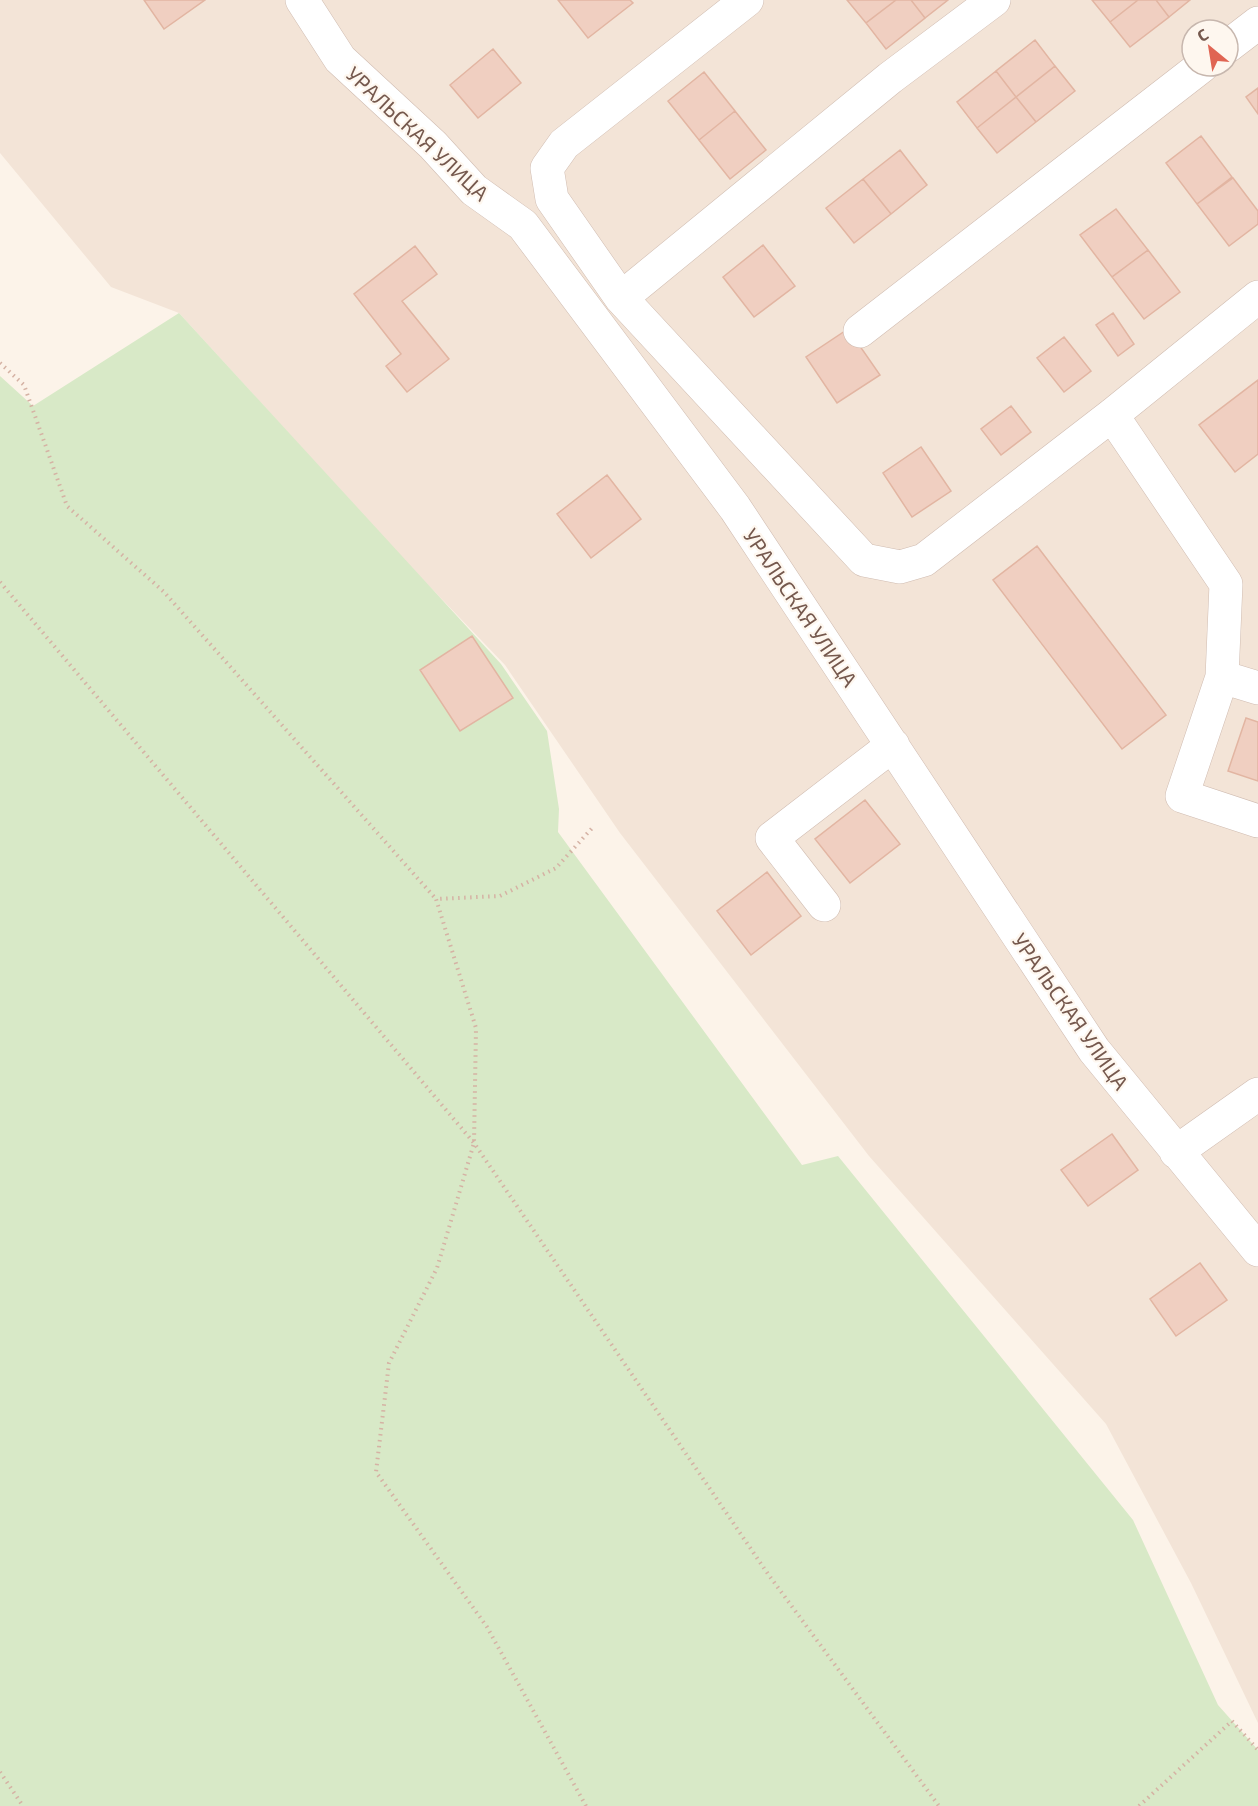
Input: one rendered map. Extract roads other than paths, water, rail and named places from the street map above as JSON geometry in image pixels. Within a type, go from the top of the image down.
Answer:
[{"type":"street","name":"УРАЛЬСКАЯ УЛИЦА","points":[[302,0],[340,58],[433,145],[474,190],[523,225],[735,508],[1094,1050],[1258,1250]]},
{"type":"street","points":[[747,0],[564,144],[547,168],[552,199],[621,298],[864,560],[900,567],[924,560],[1112,415],[1258,297]]},
{"type":"street","points":[[621,298],[890,78],[994,0]]},
{"type":"street","points":[[1240,37],[1258,23]]},
{"type":"street","points":[[860,331],[1187,78]]},
{"type":"street","points":[[523,225],[537,219],[552,199]]},
{"type":"street","points":[[1112,415],[1226,584],[1222,677],[1182,796],[1258,821]]},
{"type":"street","points":[[1222,677],[1258,688]]},
{"type":"street","points":[[824,905],[772,838],[893,746]]},
{"type":"street","points":[[1176,1152],[1258,1094]]}]
